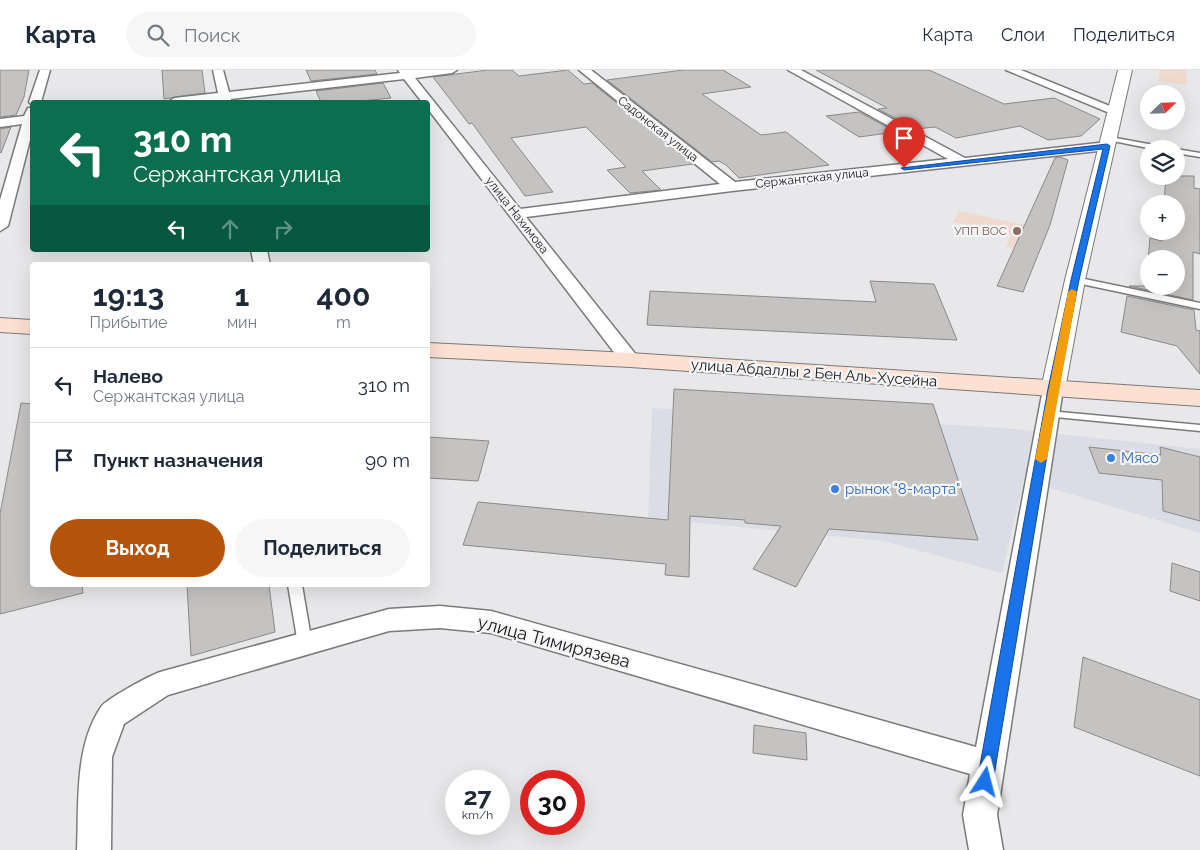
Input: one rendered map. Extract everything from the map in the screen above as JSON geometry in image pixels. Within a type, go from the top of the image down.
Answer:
[{"type":"main road","points":[[0,325],[30,327]]},
{"type":"main road","name":"улица Абдаллы 2 Бен Аль-Хусейна","points":[[430,350],[630,360],[1051,402],[1200,398]]},
{"type":"street","points":[[36,100],[45,70]]},
{"type":"street","points":[[218,70],[225,100],[405,73],[452,70]]},
{"type":"street","name":"Садонская улица","points":[[584,70],[732,187]]},
{"type":"street","points":[[793,70],[961,161]]},
{"type":"street","points":[[1011,70],[1116,111]]},
{"type":"street","points":[[986,850],[980,815],[1051,402],[1075,280],[1125,70]]},
{"type":"street","name":"улица Нахимова","points":[[405,73],[427,100]]},
{"type":"street","name":"улица Нахимова","points":[[430,104],[518,214],[630,360]]},
{"type":"street","points":[[0,123],[30,117]]},
{"type":"street","points":[[0,226],[30,124]]},
{"type":"street","name":"Сержантская улица","points":[[518,214],[1108,142]]},
{"type":"street","name":"улица Тимирязева","points":[[94,850],[96,757],[112,714],[160,685],[389,620],[440,616],[491,622],[988,765]]},
{"type":"lane","points":[[1108,142],[1140,146]]},
{"type":"lane","points":[[1185,152],[1200,155]]},
{"type":"lane","points":[[1075,280],[1200,306]]},
{"type":"lane","points":[[1051,402],[1200,428]]},
{"type":"lane","points":[[295,587],[305,644]]},
{"type":"shaded area","points":[[1159,70],[1186,70],[1187,85],[1159,81]]},
{"type":"shaded area","name":"УПП ВОС","points":[[959,211],[1039,228],[1030,252],[1006,247],[1011,234],[953,222]]},
{"type":"shaded area","name":"рынок \"8-марта\"","points":[[652,408],[1005,428],[1200,449],[1200,533],[1024,480],[1002,573],[883,541],[648,518]]},
{"type":"building","points":[[0,70],[29,70],[24,97],[16,115],[0,117]]},
{"type":"building","points":[[162,70],[202,70],[205,93],[164,99]]},
{"type":"building","points":[[306,70],[375,70],[377,74],[311,81]]},
{"type":"building","points":[[488,70],[512,70],[519,76],[568,70],[584,84],[592,83],[693,164],[642,171],[661,190],[630,193],[607,170],[626,167],[586,127],[511,138],[553,192],[525,196],[472,123],[469,124],[433,77]]},
{"type":"building","points":[[683,70],[723,70],[751,87],[702,94],[761,135],[786,132],[829,165],[739,178],[726,165],[719,161],[712,162],[607,80]]},
{"type":"building","points":[[816,70],[929,70],[1004,104],[1054,98],[1100,119],[1081,136],[1048,140],[1020,126],[956,138],[935,127],[916,129],[878,109],[887,108]]},
{"type":"building","points":[[383,83],[391,98],[320,100],[316,91]]},
{"type":"building","points":[[859,112],[896,132],[859,137],[826,116]]},
{"type":"building","points":[[11,127],[1,153],[0,129]]},
{"type":"building","points":[[1060,157],[1068,160],[1050,225],[1023,292],[997,286],[1055,158]]},
{"type":"building","points":[[1185,176],[1194,176],[1194,188],[1200,189],[1200,254],[1193,252],[1193,300],[1170,295],[1185,295],[1185,250],[1149,250],[1150,240],[1185,240],[1185,195],[1165,195],[1165,185],[1185,185]]},
{"type":"building","points":[[870,281],[934,284],[957,340],[647,325],[650,291],[876,302]]},
{"type":"building","points":[[1127,296],[1194,310],[1196,330],[1200,331],[1200,374],[1177,346],[1121,332]]},
{"type":"building","points":[[674,389],[933,404],[978,540],[829,529],[796,587],[753,569],[781,526],[745,523],[745,520],[690,516],[689,577],[665,575],[666,564],[463,545],[478,502],[668,520]]},
{"type":"building","points":[[21,403],[30,404],[30,587],[82,587],[83,593],[0,614],[0,514]]},
{"type":"building","points":[[430,437],[489,441],[478,481],[430,478]]},
{"type":"building","points":[[1089,447],[1161,455],[1160,447],[1200,457],[1200,521],[1163,511],[1162,480],[1099,473]]},
{"type":"building","points":[[1172,563],[1200,572],[1200,601],[1170,591]]},
{"type":"building","points":[[187,587],[269,587],[275,632],[191,656]]},
{"type":"building","points":[[1083,657],[1200,700],[1200,776],[1074,727]]},
{"type":"building","points":[[754,725],[806,733],[807,760],[753,753]]},
{"type":"slow traffic","points":[[1041,459],[1072,292]]},
{"type":"place","name":"УПП ВОС","points":[[1017,231]]},
{"type":"place","name":"Мясо","points":[[1111,458]]},
{"type":"place","name":"рынок \"8-марта\"","points":[[835,489]]},
{"type":"route","points":[[904,168],[1107,146],[1075,280],[1053,389],[985,782]]}]
